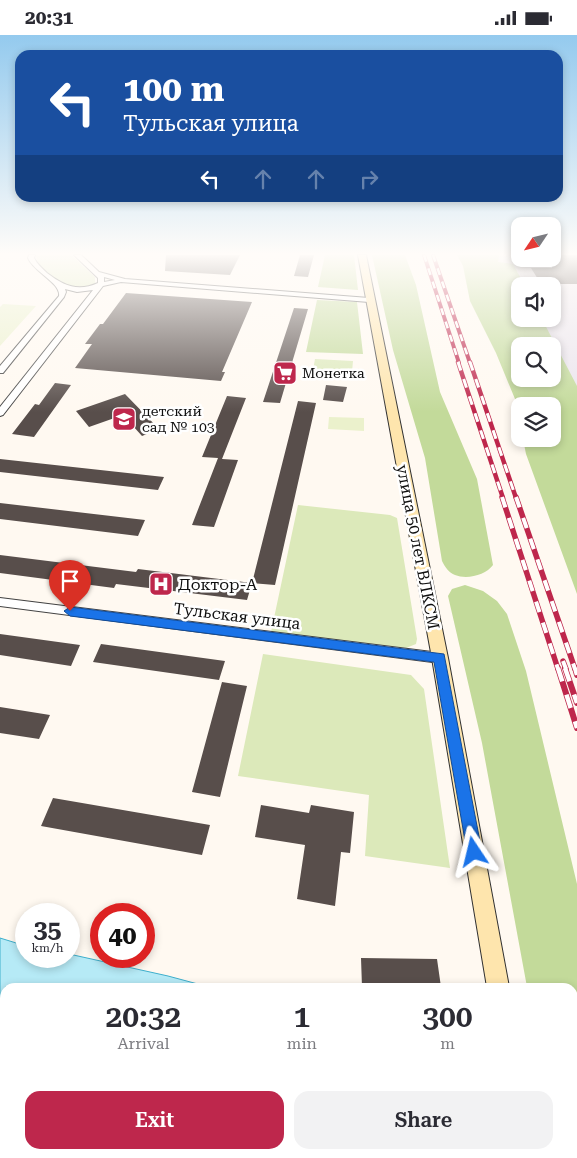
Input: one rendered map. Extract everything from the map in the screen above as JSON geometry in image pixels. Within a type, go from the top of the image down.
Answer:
[{"type":"street","points":[[0,371],[53,307]]},
{"type":"street","points":[[0,413],[83,307]]},
{"type":"street","name":"улица 50 лет ВЛКСМ","points":[[370,307],[440,658],[497,983]]},
{"type":"street","name":"Тульская улица","points":[[0,602],[440,658]]},
{"type":"shaded area","points":[[561,307],[577,307],[577,438],[555,387],[561,387],[561,337],[528,337],[523,327],[561,327]]},
{"type":"green space","points":[[0,307],[35,307],[0,346]]},
{"type":"green space","points":[[315,307],[358,307],[363,354],[306,352]]},
{"type":"green space","points":[[384,307],[421,307],[440,392],[477,479],[493,565],[490,569],[476,576],[465,577],[453,574],[442,561],[425,458],[393,350]]},
{"type":"green space","points":[[473,307],[511,307],[511,327],[546,327],[551,337],[511,337],[511,387],[561,387],[561,355],[577,386],[577,594],[525,447],[561,447],[561,397],[514,397],[496,353]]},
{"type":"green space","points":[[315,359],[353,361],[352,372],[313,370]]},
{"type":"green space","points":[[329,417],[364,418],[364,431],[328,429]]},
{"type":"green space","points":[[298,505],[390,515],[397,518],[417,639],[416,644],[406,648],[271,632]]},
{"type":"green space","points":[[465,585],[483,591],[497,601],[507,614],[526,671],[577,884],[577,983],[526,983],[482,743],[448,596],[452,589]]},
{"type":"green space","points":[[263,654],[411,675],[424,689],[450,868],[365,856],[369,795],[238,776]]},
{"type":"water","points":[[0,938],[15,943],[15,968],[80,968],[80,956],[90,959],[90,968],[132,968],[194,983],[0,983]]},
{"type":"building","points":[[115,307],[250,307],[222,372],[225,372],[221,381],[75,368],[92,344],[85,344],[100,324],[103,324]]},
{"type":"building","points":[[294,308],[308,309],[280,403],[263,402]]},
{"type":"building","points":[[55,383],[71,385],[34,437],[12,434],[35,404],[39,405]]},
{"type":"building","points":[[326,385],[347,387],[343,402],[323,400]]},
{"type":"building","points":[[125,394],[159,429],[142,436],[123,415],[89,427],[76,411]]},
{"type":"building","points":[[227,396],[246,398],[222,459],[238,460],[214,527],[192,525],[218,458],[202,457]]},
{"type":"building","points":[[298,401],[316,403],[275,585],[252,583]]},
{"type":"building","points":[[0,459],[164,477],[158,490],[0,472]]},
{"type":"building","points":[[0,503],[145,520],[138,536],[0,519]]},
{"type":"building","points":[[0,555],[136,572],[138,569],[252,583],[247,600],[116,584],[114,588],[0,573]]},
{"type":"building","points":[[0,634],[80,645],[71,666],[0,655]]},
{"type":"building","points":[[101,644],[225,661],[219,680],[93,662]]},
{"type":"building","points":[[222,682],[247,686],[220,797],[192,792]]},
{"type":"building","points":[[0,707],[50,715],[39,739],[0,733]]},
{"type":"building","points":[[53,798],[210,825],[202,855],[41,826]]},
{"type":"building","points":[[261,805],[309,813],[311,805],[354,812],[350,853],[341,852],[335,906],[297,899],[305,845],[255,837]]},
{"type":"building","points":[[361,958],[437,959],[440,983],[362,983]]},
{"type":"railway","points":[[441,307],[459,363]]},
{"type":"railway","points":[[451,307],[470,363]]},
{"type":"railway","points":[[458,362],[503,498]]},
{"type":"railway","points":[[470,362],[516,498]]},
{"type":"railway","points":[[502,497],[558,669]]},
{"type":"railway","points":[[516,497],[575,669]]},
{"type":"railway","points":[[563,661],[566,669]]},
{"type":"railway","points":[[558,668],[577,728]]},
{"type":"railway","points":[[565,668],[577,703]]},
{"type":"railway","points":[[575,668],[577,675]]},
{"type":"place","name":"Монетка","points":[[285,373]]},
{"type":"place","name":"детский сад № 103","points":[[124,419]]},
{"type":"place","name":"Доктор-А","points":[[161,584]]},
{"type":"route","points":[[70,611],[440,658],[474,852]]}]
